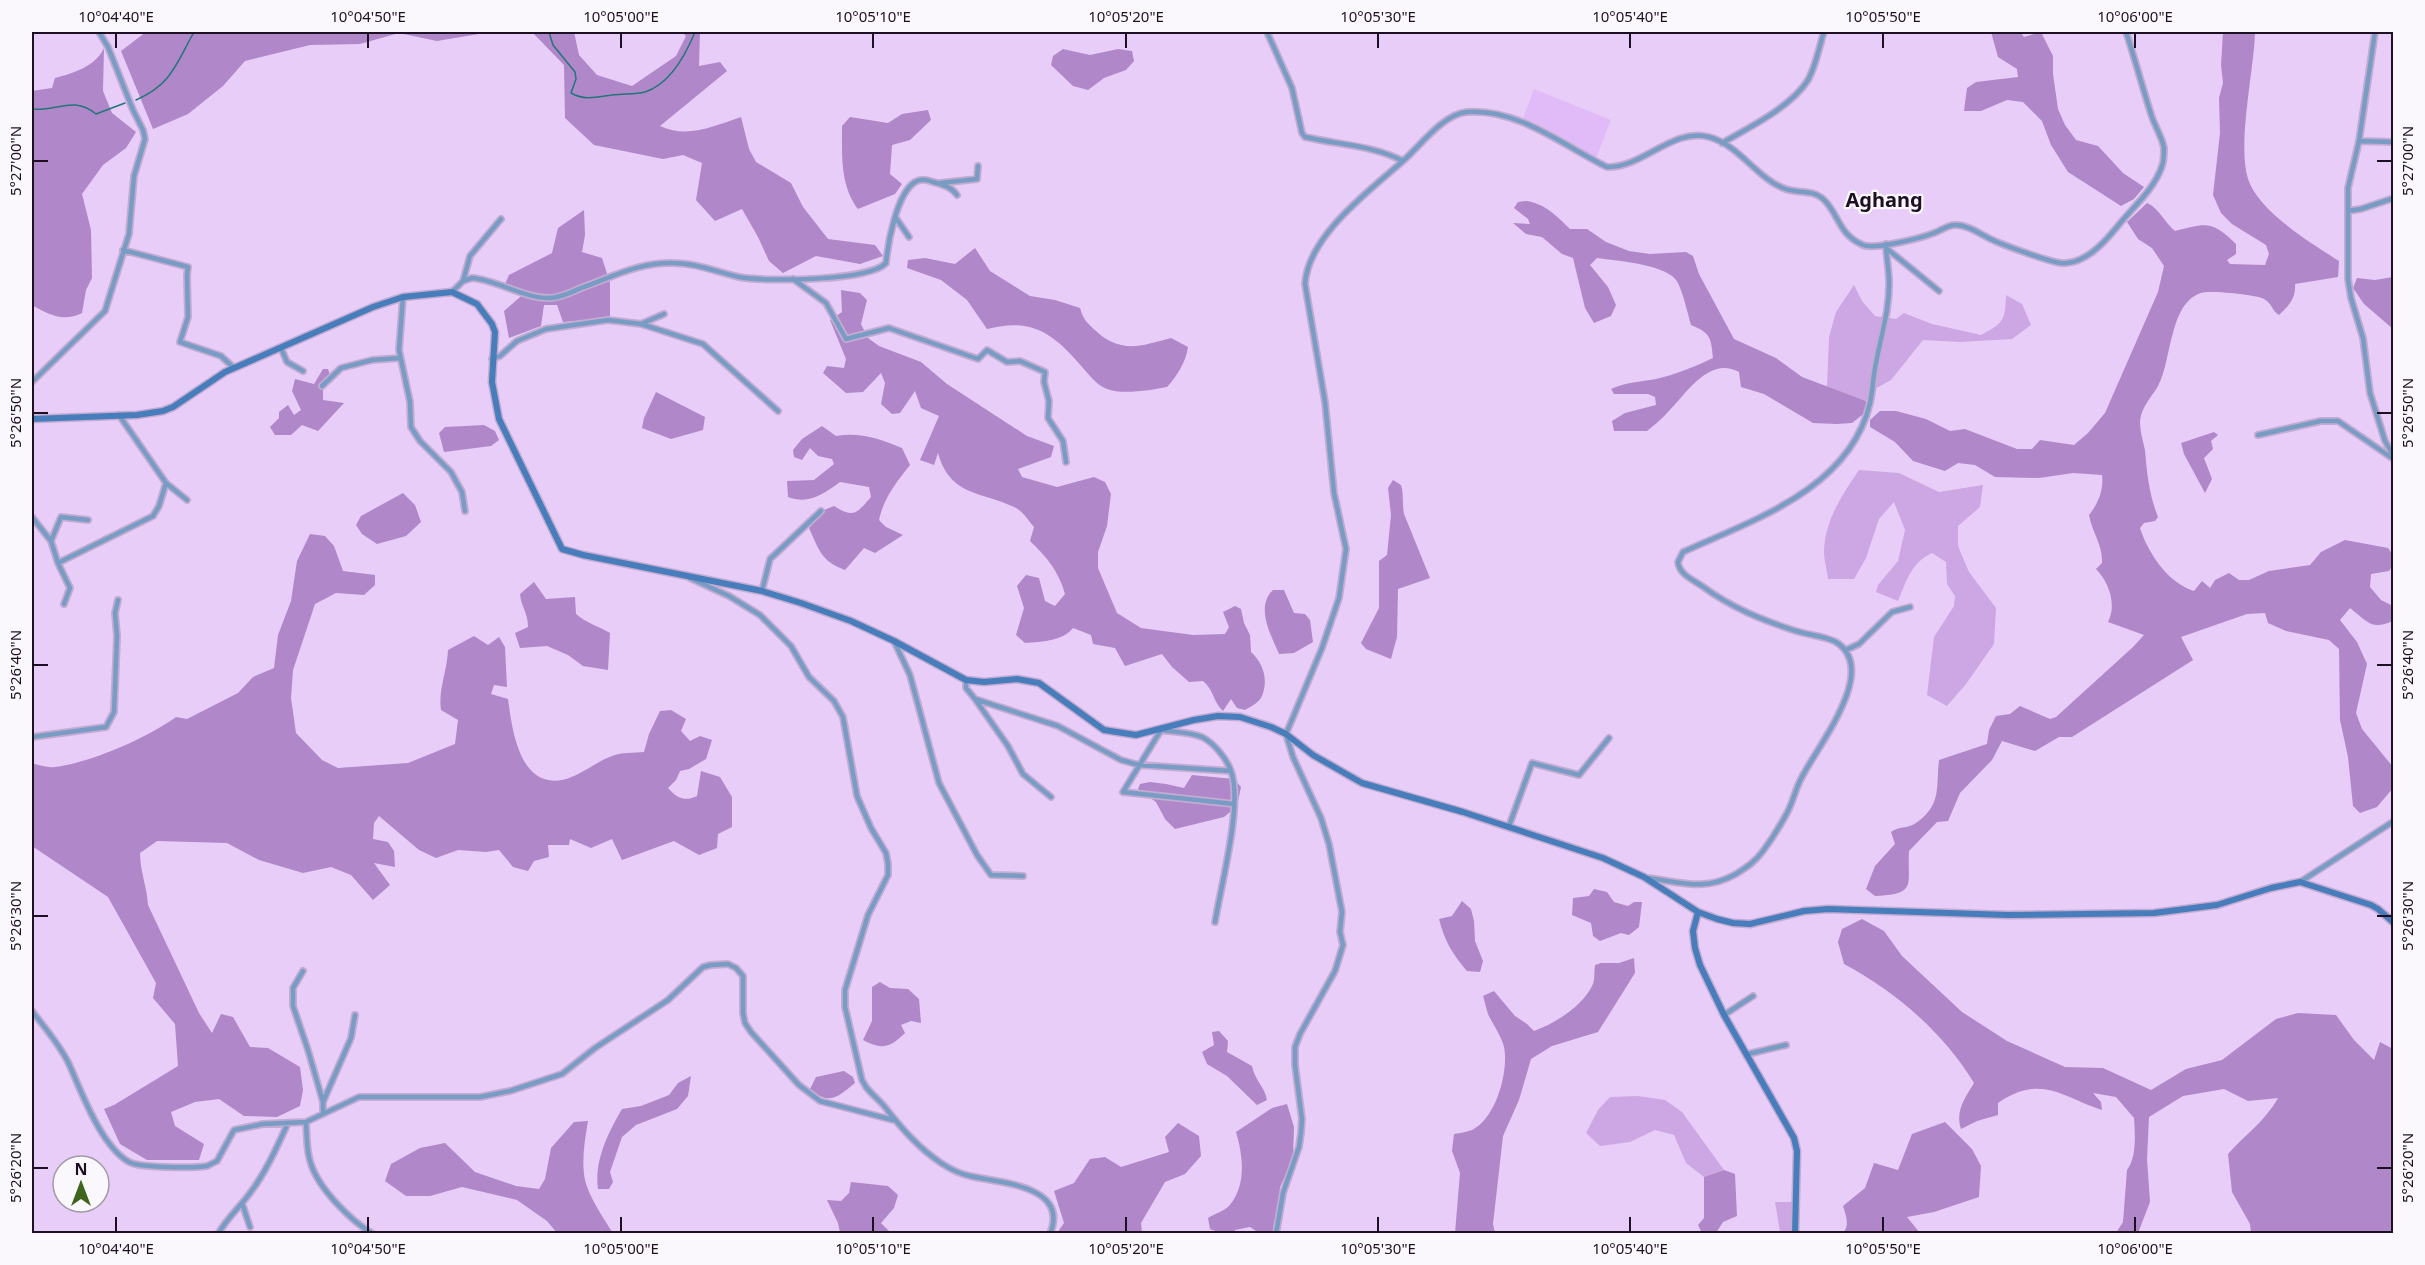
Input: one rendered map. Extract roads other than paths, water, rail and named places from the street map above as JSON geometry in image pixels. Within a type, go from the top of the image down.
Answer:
[{"type":"main road","points":[[32,419],[149,413],[173,407],[214,378],[373,307],[403,297],[452,292],[477,304],[492,324],[495,332],[492,359],[493,394],[499,419],[562,549],[762,591],[826,611],[894,641],[966,680],[984,682],[1027,680],[1047,688],[1104,730],[1136,735],[1194,720],[1218,716],[1240,717],[1286,734],[1313,755],[1362,783],[1509,826],[1594,855],[1644,878],[1698,912],[1733,923],[1750,924],[1804,911],[1828,909],[2008,915],[2154,913],[2217,905],[2271,888],[2300,882],[2371,905],[2394,922]]},
{"type":"main road","points":[[1698,912],[1693,931],[1695,948],[1724,1015],[1794,1138],[1797,1151],[1796,1233]]},
{"type":"street","points":[[32,382],[105,311],[129,234],[134,176],[145,139],[117,67],[99,32]]},
{"type":"street","points":[[1267,32],[1292,88],[1302,133],[1305,137],[1355,144],[1388,153],[1403,161]]},
{"type":"street","points":[[1722,142],[1758,123],[1797,93],[1808,80],[1824,32]]},
{"type":"street","points":[[1276,1233],[1283,1193],[1299,1147],[1301,1133],[1302,1119],[1295,1047],[1299,1034],[1335,971],[1344,945],[1340,932],[1342,912],[1329,844],[1321,818],[1293,757],[1286,734],[1323,648],[1339,598],[1347,549],[1334,493],[1325,402],[1305,284],[1306,270],[1327,236],[1356,201],[1453,116],[1464,112],[1476,112],[1510,118],[1552,136],[1607,167],[1633,161],[1688,136],[1711,137],[1722,142],[1782,188],[1793,192],[1814,193],[1823,199],[1833,211],[1840,228],[1863,245],[1886,246],[1932,234],[1953,225],[1962,226],[1998,242],[2060,263],[2073,262],[2084,257],[2107,239],[2153,185],[2163,165],[2163,147],[2151,116],[2126,32]]},
{"type":"street","points":[[2374,32],[2359,141],[2348,188],[2348,279],[2363,338],[2374,407],[2394,458]]},
{"type":"street","points":[[2359,141],[2394,142]]},
{"type":"street","points":[[938,183],[977,179],[978,166]]},
{"type":"street","points":[[452,292],[463,281],[472,278],[549,298],[574,291],[638,266],[671,262],[751,279],[836,277],[875,271],[886,263],[900,199],[916,181],[938,183],[952,189],[957,195]]},
{"type":"street","points":[[2348,211],[2394,198]]},
{"type":"street","points":[[896,218],[909,237]]},
{"type":"street","points":[[463,281],[470,256],[501,219]]},
{"type":"street","points":[[1886,246],[1939,291]]},
{"type":"street","points":[[1644,878],[1691,885],[1710,885],[1725,880],[1753,864],[1788,812],[1800,780],[1838,719],[1849,690],[1849,657],[1846,650],[1834,641],[1758,618],[1724,602],[1681,571],[1678,562],[1683,552],[1784,505],[1805,492],[1845,453],[1861,429],[1870,404],[1888,302],[1886,246]]},
{"type":"street","points":[[123,250],[188,267],[189,317],[180,342],[221,356],[234,368]]},
{"type":"street","points":[[793,279],[826,303],[846,339],[889,328],[978,359],[987,351],[1007,362],[1020,361],[1045,372],[1044,382],[1049,401],[1048,418],[1063,441],[1066,462]]},
{"type":"street","points":[[403,297],[399,342],[400,358],[410,402],[411,427],[420,441],[451,472],[462,492],[465,512]]},
{"type":"street","points":[[641,324],[664,314]]},
{"type":"street","points":[[492,359],[500,356],[517,341],[546,329],[608,320],[641,324],[703,344],[778,411]]},
{"type":"street","points":[[281,348],[287,362],[303,371]]},
{"type":"street","points":[[322,386],[341,368],[372,360],[400,358]]},
{"type":"street","points":[[119,415],[166,483],[187,500]]},
{"type":"street","points":[[2258,435],[2321,421],[2338,421],[2394,458]]},
{"type":"street","points":[[58,563],[153,516],[159,506],[166,483]]},
{"type":"street","points":[[762,591],[770,559],[821,511]]},
{"type":"street","points":[[32,517],[51,541],[70,588],[64,604]]},
{"type":"street","points":[[51,541],[61,517],[88,519]]},
{"type":"street","points":[[687,577],[729,596],[760,615],[791,646],[809,677],[834,701],[843,717],[858,796],[871,828],[886,853],[888,864],[888,875],[868,915],[846,981],[845,1007],[862,1080],[872,1095],[890,1112],[893,1120],[916,1145],[956,1172],[1009,1182],[1029,1189],[1043,1198],[1050,1205],[1053,1215],[1050,1233]]},
{"type":"street","points":[[32,737],[106,727],[114,712],[117,636],[115,613],[118,600]]},
{"type":"street","points":[[1846,650],[1859,644],[1892,612],[1910,607]]},
{"type":"street","points":[[894,641],[910,675],[939,783],[977,855],[991,875],[1023,876]]},
{"type":"street","points":[[966,680],[966,688],[1008,746],[1023,774],[1051,797]]},
{"type":"street","points":[[975,699],[1058,726],[1120,760],[1139,765],[1231,771]]},
{"type":"street","points":[[1215,922],[1234,804],[1235,793],[1231,771],[1218,749],[1202,737],[1161,730],[1123,792],[1234,804]]},
{"type":"street","points":[[1509,826],[1533,763],[1579,775],[1609,738]]},
{"type":"street","points":[[2300,882],[2394,821]]},
{"type":"street","points":[[32,1011],[59,1047],[95,1120],[114,1147],[129,1162],[141,1166],[207,1166],[217,1161],[234,1130],[263,1124],[306,1122],[358,1097],[480,1097],[510,1091],[562,1074],[595,1048],[668,1000],[703,968],[721,963],[736,968],[742,976],[743,1013],[745,1023],[751,1032],[807,1092],[833,1106],[893,1120]]},
{"type":"street","points":[[303,970],[293,988],[293,1006],[323,1102],[323,1114]]},
{"type":"street","points":[[1724,1015],[1753,996]]},
{"type":"street","points":[[323,1102],[351,1038],[355,1015]]},
{"type":"street","points":[[1748,1054],[1786,1045]]},
{"type":"street","points":[[306,1122],[309,1154],[316,1173],[354,1222],[373,1233]]},
{"type":"street","points":[[218,1233],[263,1172],[288,1123]]},
{"type":"street","points":[[242,1203],[250,1227]]},
{"type":"waterway","points":[[136,100],[158,87],[172,72],[194,32]]},
{"type":"waterway","points":[[549,32],[553,45],[575,72],[576,79],[571,93],[591,98],[641,93],[654,88],[676,67],[695,32]]},
{"type":"waterway","points":[[32,109],[72,105],[88,108],[96,114],[125,103]]},
{"type":"district","name":"Aghang","points":[[1884,200]]}]
